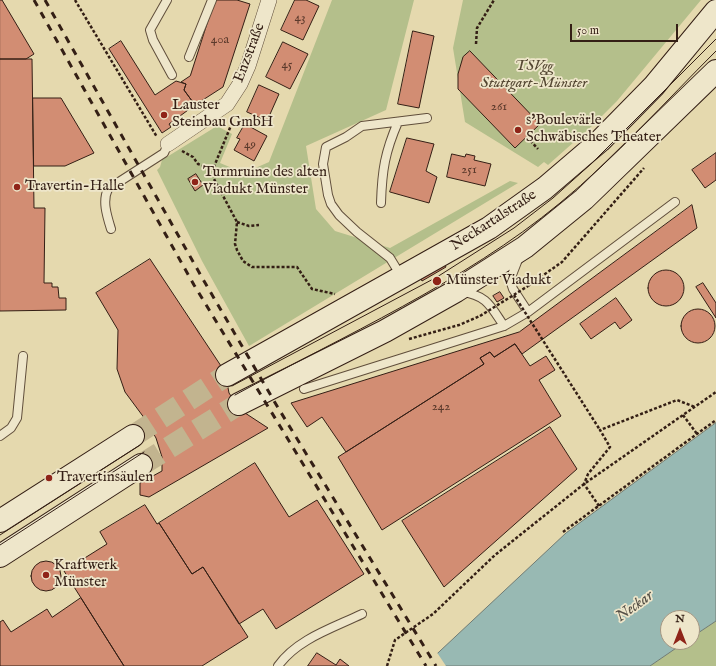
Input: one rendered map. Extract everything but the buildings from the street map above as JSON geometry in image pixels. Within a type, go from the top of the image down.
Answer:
[{"type":"main road","name":"Neckartalstraße","points":[[227,375],[402,278],[488,228],[545,188],[600,141],[654,86],[716,11]]},
{"type":"main road","points":[[239,404],[467,290],[525,247],[584,199],[716,71]]},
{"type":"main road","points":[[0,520],[132,436]]},
{"type":"main road","points":[[0,556],[141,465]]},
{"type":"street","name":"Enzstraße","points":[[168,144],[227,104],[240,84],[248,66],[270,0]]},
{"type":"lane","points":[[167,0],[150,30],[153,40],[172,75]]},
{"type":"lane","points":[[189,57],[212,0]]},
{"type":"lane","points":[[402,278],[390,258],[339,215],[328,195],[323,164],[326,147],[346,137],[362,126],[427,118]]},
{"type":"lane","points":[[381,203],[382,174],[388,145],[398,122]]},
{"type":"lane","points":[[110,229],[106,215],[105,194],[108,189],[164,153],[168,144]]},
{"type":"lane","points":[[304,389],[504,326],[528,312],[675,202]]},
{"type":"lane","points":[[505,271],[525,247]]},
{"type":"lane","points":[[525,247],[513,269],[510,280],[513,289],[528,312]]},
{"type":"lane","points":[[467,290],[482,297],[488,302],[504,326]]},
{"type":"lane","points":[[0,436],[10,428],[18,418],[23,356]]},
{"type":"lane","points":[[278,666],[283,659],[302,643],[362,614]]},
{"type":"path","points":[[75,0],[154,132]]},
{"type":"path","points":[[476,44],[477,28],[494,0]]},
{"type":"path","points":[[227,104],[232,122],[213,169],[214,179],[237,222],[235,244],[243,261],[252,267],[297,267],[312,289],[338,295]]},
{"type":"path","points":[[527,137],[538,149]]},
{"type":"path","points":[[193,157],[198,164],[213,169]]},
{"type":"path","points":[[408,339],[459,325],[480,316],[528,286],[562,262],[644,168]]},
{"type":"path","points":[[237,222],[249,226],[259,225]]},
{"type":"path","points":[[514,295],[610,447],[588,474],[584,484]]},
{"type":"path","points":[[387,666],[395,640],[433,614],[496,555],[584,484],[716,392]]},
{"type":"path","points":[[600,430],[677,400],[695,407]]},
{"type":"path","points":[[683,415],[697,434]]},
{"type":"path","points":[[563,532],[716,420]]},
{"type":"path","points":[[584,484],[599,506]]},
{"type":"green space","points":[[332,0],[414,0],[386,110],[306,146],[316,209],[335,231],[390,248],[510,181],[518,183],[249,346],[202,261],[157,170],[160,167],[162,160],[217,126],[232,134],[220,163],[244,173],[269,162]]},
{"type":"green space","name":"TSVgg Stuttgart-Münster","points":[[463,0],[701,0],[617,101],[592,126],[548,165],[544,162],[538,167],[465,122],[453,48]]},
{"type":"green space","points":[[716,621],[716,666],[650,666],[673,650],[700,650],[700,632]]},
{"type":"water","name":"Neckar","points":[[716,423],[716,621],[700,632],[700,610],[660,610],[660,650],[673,650],[650,666],[424,666],[566,533]]},
{"type":"pier","points":[[436,651],[446,666],[422,666],[429,658]]},
{"type":"tunnel","points":[[133,436],[227,375]]},
{"type":"tunnel","points":[[141,465],[239,404]]},
{"type":"tram line","points":[[232,386],[437,277],[514,228],[553,198],[592,163],[716,39]]},
{"type":"tram line","points":[[235,395],[361,329],[444,283],[523,232],[560,203],[601,167],[716,51]]},
{"type":"tram line","points":[[0,535],[140,445]]},
{"type":"tram line","points":[[0,545],[144,452]]},
{"type":"railway","points":[[34,0],[194,285],[426,666]]},
{"type":"railway","points":[[45,0],[204,281],[277,406],[436,666]]},
{"type":"place","name":"Lauster Steinbau GmbH","points":[[164,115]]},
{"type":"place","name":"s'Boulevärle Schwäbisches Theater","points":[[518,130]]},
{"type":"place","name":"Turmruine des alten Viadukt Münster","points":[[195,182]]},
{"type":"place","name":"Travertin-Halle","points":[[17,187]]},
{"type":"place","name":"Münster Viadukt","points":[[437,281]]},
{"type":"place","name":"Travertinsäulen","points":[[49,478]]},
{"type":"place","name":"Kraftwerk Münster","points":[[46,575]]}]
